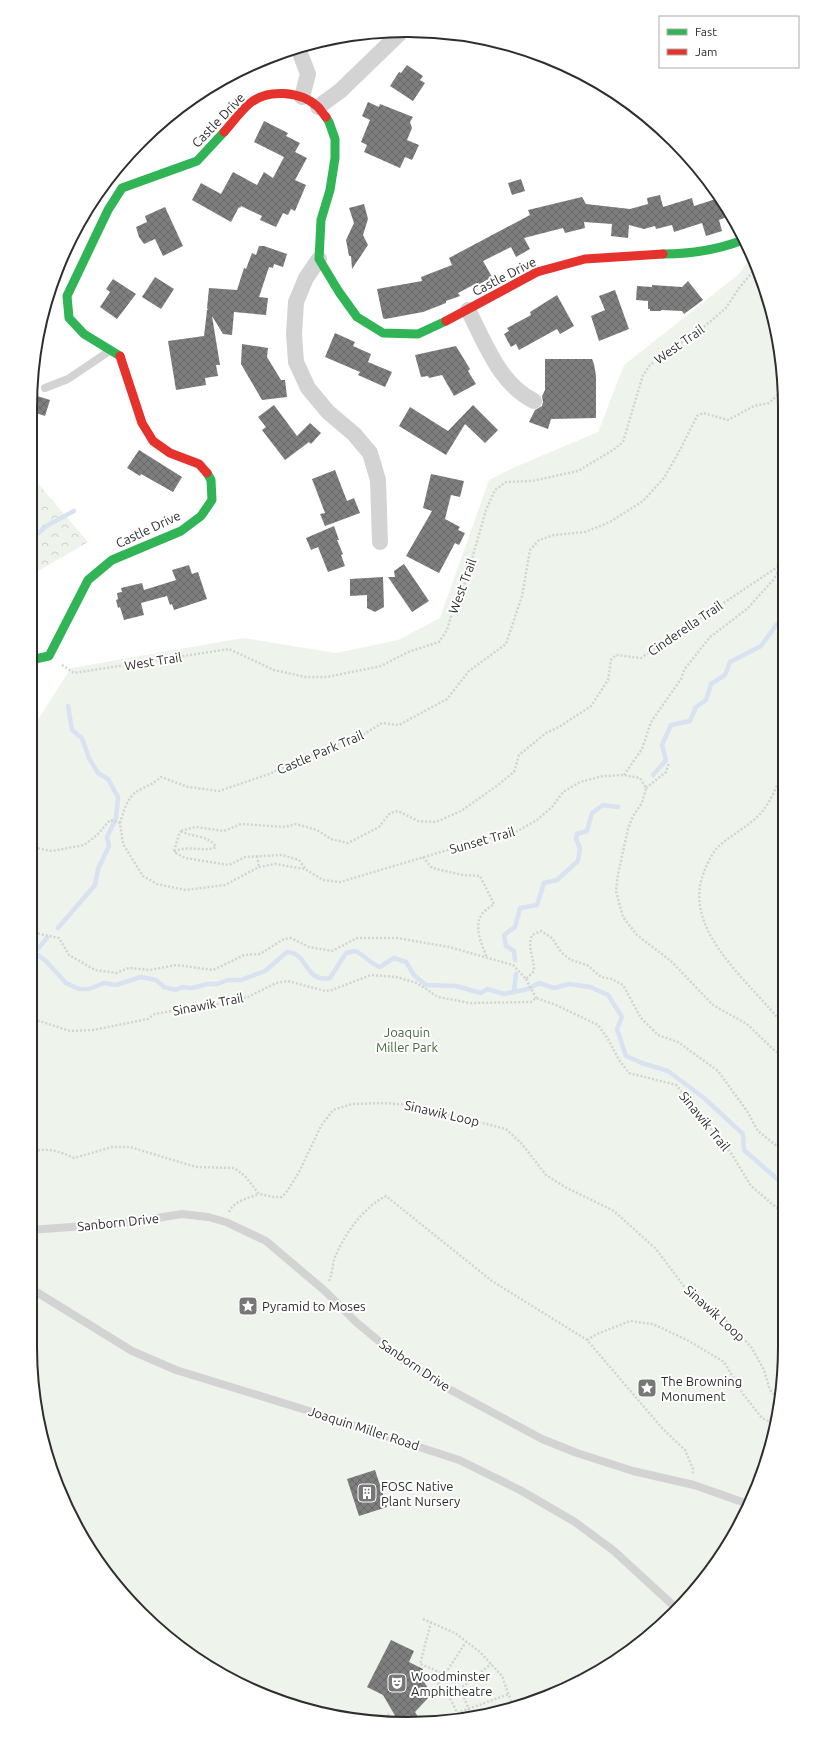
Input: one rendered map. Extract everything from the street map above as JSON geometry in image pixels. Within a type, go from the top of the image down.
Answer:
[{"type":"street","points":[[318,107],[340,91],[394,38]]},
{"type":"street","points":[[300,53],[308,74],[302,97]]},
{"type":"street","name":"Castle Drive","points":[[49,656],[88,580],[112,560],[181,531],[201,516],[212,500],[211,480],[206,471],[199,464],[170,453],[153,440],[142,423],[121,357],[84,334],[69,318],[68,296],[108,210],[122,188],[197,161],[250,102],[266,95],[284,93],[302,97],[318,107],[329,122],[335,139],[335,158],[330,190],[321,220],[319,259],[339,292],[357,317],[383,333],[418,334],[468,310],[537,272],[585,259],[644,254],[685,254],[722,248],[739,242]]},
{"type":"street","points":[[319,259],[306,278],[296,302],[294,334],[296,362],[308,388],[328,412],[354,434],[370,453],[378,480],[380,542]]},
{"type":"street","points":[[468,310],[503,376],[522,395],[534,400]]},
{"type":"street","points":[[37,659],[49,656]]},
{"type":"lane","points":[[45,388],[68,379],[111,350]]},
{"type":"lane","name":"Sanborn Drive","points":[[37,1229],[126,1223],[182,1214],[208,1217],[226,1222],[266,1241],[325,1291],[356,1322],[398,1357],[447,1388],[542,1439],[577,1453],[626,1468],[694,1485],[743,1502]]},
{"type":"lane","name":"Joaquin Miller Road","points":[[37,1292],[132,1351],[176,1370],[306,1410],[459,1460],[520,1490],[575,1522],[614,1551],[672,1605]]},
{"type":"path","name":"West Trail","points":[[49,656],[74,674],[230,649],[274,670],[306,677],[315,677],[353,673],[381,666],[408,652],[439,642],[447,630],[453,610],[465,583],[486,510],[495,490],[506,482],[532,481],[578,471],[613,450],[623,442],[643,375],[650,364],[705,326],[726,308],[739,288],[752,272]]},
{"type":"path","name":"Castle Park Trail","points":[[118,823],[126,805],[134,793],[157,781],[161,777],[188,787],[219,791],[269,774],[334,745],[358,738],[382,723],[399,725],[447,699],[469,671],[506,644],[522,596],[530,550],[539,540],[554,535],[585,532],[610,522],[643,501],[664,478],[697,416],[703,414],[728,420],[754,406],[769,403],[777,395]]},
{"type":"path","name":"Cinderella Trail","points":[[180,831],[196,827],[224,831],[241,824],[285,827],[296,824],[317,830],[331,839],[348,843],[379,827],[390,813],[398,811],[418,821],[436,822],[461,811],[514,772],[519,755],[546,733],[559,727],[591,706],[608,680],[611,660],[616,655],[641,658],[778,567]]},
{"type":"path","points":[[624,775],[642,748],[651,722],[681,679],[684,670],[710,637],[747,609],[774,579],[778,572]]},
{"type":"path","points":[[670,763],[666,772],[646,788],[642,803],[633,816],[628,829],[618,874],[616,891],[623,917],[637,935],[671,961],[713,1005],[747,1024],[778,1053]]},
{"type":"path","name":"Sunset Trail","points":[[118,823],[123,844],[143,876],[157,884],[185,890],[225,885],[259,867],[275,864],[305,868],[323,880],[340,882],[496,836],[514,833],[537,820],[552,807],[563,792],[580,782],[603,776],[624,775],[640,778],[646,788]]},
{"type":"path","points":[[778,782],[771,797],[760,814],[718,848],[710,858],[699,883],[702,916],[708,933],[726,959],[778,1019]]},
{"type":"path","points":[[37,848],[52,851],[84,845],[110,820],[118,823]]},
{"type":"path","points":[[180,831],[187,835],[213,842],[216,847],[206,849],[184,848],[174,852],[180,831]]},
{"type":"path","points":[[174,852],[185,858],[229,865],[245,857],[282,855],[298,860],[305,868]]},
{"type":"path","points":[[257,856],[259,867]]},
{"type":"path","points":[[423,857],[432,868],[463,875],[480,876],[494,904],[482,913],[478,920],[479,938],[487,958]]},
{"type":"path","points":[[526,978],[534,971],[534,961],[529,944],[532,935],[540,931],[552,938],[562,953],[571,960],[588,965],[601,977],[612,979],[623,985],[641,1018],[658,1035],[678,1042],[718,1071],[747,1111],[758,1131],[778,1147]]},
{"type":"path","points":[[37,933],[59,938],[69,955],[95,970],[116,973],[129,968],[150,970],[176,965],[213,970],[244,955],[260,954],[284,939],[291,938],[308,947],[332,951],[357,938],[397,938],[449,947],[513,965],[526,978],[536,998]]},
{"type":"path","name":"Sinawik Trail","points":[[37,1020],[70,1031],[93,1030],[148,1019],[155,1014],[204,1005],[218,1004],[248,997],[276,983],[288,981],[325,991],[332,990],[371,975],[396,976],[417,983],[438,997],[470,1003],[531,1002],[536,998],[556,1005],[598,1025],[608,1039],[619,1060],[629,1073],[676,1084],[731,1153],[751,1186],[778,1209]]},
{"type":"path","name":"Sinawik Loop","points":[[259,1194],[282,1197],[299,1172],[321,1126],[333,1110],[352,1104],[411,1104],[506,1129],[522,1144],[546,1175],[565,1187],[614,1211],[656,1248],[689,1293],[718,1314],[735,1329],[752,1348],[764,1370],[770,1390],[775,1395]]},
{"type":"path","points":[[37,1150],[58,1151],[74,1158],[112,1147],[130,1147],[196,1167],[234,1168],[245,1176],[259,1194],[243,1200],[231,1209],[226,1222]]},
{"type":"path","points":[[325,1291],[330,1278],[334,1258],[344,1239],[374,1202],[386,1196],[492,1281],[587,1340],[662,1428],[685,1450],[693,1469],[694,1485]]},
{"type":"path","points":[[587,1340],[597,1334],[630,1321],[653,1324],[689,1341],[724,1362],[743,1394],[762,1418],[770,1422]]},
{"type":"path","points":[[423,1619],[455,1633],[480,1652],[502,1676],[511,1702]]},
{"type":"path","points":[[431,1622],[420,1664],[444,1675],[460,1689],[469,1709]]},
{"type":"path","points":[[439,1683],[466,1642]]},
{"type":"path","points":[[450,1697],[491,1664]]},
{"type":"path","points":[[425,1673],[439,1683],[450,1697],[457,1713],[509,1694]]},
{"type":"green space","name":"Joaquin Miller Park","points":[[748,261],[758,288],[771,335],[775,359],[778,408],[778,1346],[775,1395],[771,1419],[758,1466],[740,1510],[728,1532],[716,1552],[686,1591],[652,1625],[633,1640],[613,1655],[571,1679],[549,1689],[503,1704],[480,1710],[432,1716],[408,1717],[359,1714],[335,1710],[288,1697],[244,1679],[202,1655],[163,1625],[129,1591],[99,1552],[75,1510],[57,1466],[44,1419],[40,1395],[37,1346],[37,721],[71,668],[243,638],[336,653],[398,640],[440,618],[489,480],[515,467],[598,432],[624,365],[739,274]]},
{"type":"green space","points":[[37,482],[88,542],[37,572]]},
{"type":"building","points":[[407,65],[423,76],[420,80],[425,83],[413,101],[390,86],[399,72],[401,73]]},
{"type":"building","points":[[368,102],[379,107],[380,104],[413,117],[410,122],[412,128],[407,140],[419,145],[412,160],[405,157],[400,168],[364,152],[367,145],[361,142],[370,120],[362,116]]},
{"type":"building","points":[[264,121],[288,133],[286,136],[300,143],[295,152],[307,158],[295,180],[306,185],[295,211],[291,209],[288,215],[283,213],[276,227],[260,220],[262,216],[241,206],[231,222],[192,200],[201,183],[221,194],[233,172],[257,185],[264,172],[273,178],[284,157],[254,142]]},
{"type":"building","points":[[521,179],[525,191],[512,195],[508,183]]},
{"type":"building","points":[[660,195],[663,207],[692,198],[694,206],[714,200],[725,217],[719,220],[722,231],[706,236],[702,223],[674,232],[672,225],[656,229],[655,226],[644,229],[629,225],[628,238],[611,236],[612,224],[584,222],[585,228],[565,233],[563,228],[524,238],[530,249],[516,257],[511,247],[483,261],[492,277],[478,285],[477,283],[458,293],[460,296],[446,301],[446,303],[423,312],[385,319],[383,318],[377,289],[422,281],[421,277],[452,265],[449,258],[530,215],[528,210],[582,197],[586,204],[630,209],[648,204],[647,198]]},
{"type":"building","points":[[364,204],[368,219],[363,235],[368,245],[352,269],[351,256],[349,256],[346,240],[354,223],[349,208]]},
{"type":"building","points":[[165,207],[183,246],[163,256],[155,239],[144,244],[139,237],[136,227],[147,222],[145,216]]},
{"type":"building","points":[[259,246],[264,246],[287,254],[283,267],[274,264],[273,268],[269,267],[259,297],[268,298],[266,315],[234,312],[232,335],[223,334],[212,316],[220,365],[216,365],[218,376],[205,378],[206,385],[176,390],[168,341],[204,336],[208,310],[209,288],[237,290],[244,268],[246,269],[252,253],[256,255]]},
{"type":"building","points":[[155,277],[174,289],[161,309],[142,297]]},
{"type":"building","points":[[113,279],[136,294],[117,319],[100,307],[110,292],[106,289]]},
{"type":"building","points":[[688,281],[703,300],[684,314],[682,311],[650,311],[650,309],[648,309],[648,301],[636,300],[637,286],[652,287],[652,285],[682,287]]},
{"type":"building","points":[[615,290],[629,329],[599,341],[591,316],[605,310],[599,296]]},
{"type":"building","points":[[557,295],[574,326],[560,334],[557,329],[519,350],[516,344],[511,347],[504,334],[509,331],[507,328],[531,315],[530,312]]},
{"type":"building","points":[[335,333],[355,342],[353,346],[371,354],[368,362],[392,372],[385,387],[358,375],[360,372],[325,357]]},
{"type":"building","points":[[242,344],[268,348],[267,357],[281,380],[285,380],[287,397],[262,400],[241,364]]},
{"type":"building","points":[[456,346],[470,369],[468,371],[476,384],[454,396],[442,375],[429,378],[428,376],[421,377],[415,355]]},
{"type":"building","points":[[545,359],[592,359],[596,376],[596,418],[551,419],[548,429],[529,422],[535,410],[542,406],[542,396],[545,390]]},
{"type":"building","points":[[37,396],[50,400],[45,416],[37,413]]},
{"type":"building","points":[[274,405],[297,436],[310,423],[321,433],[311,444],[309,442],[285,460],[262,430],[266,427],[258,417]]},
{"type":"building","points":[[473,405],[498,430],[485,443],[465,424],[446,455],[399,426],[410,407],[448,431]]},
{"type":"building","points":[[139,450],[182,477],[173,492],[127,468]]},
{"type":"building","points":[[335,470],[347,501],[354,498],[360,513],[325,526],[320,514],[325,513],[312,479]]},
{"type":"building","points":[[431,474],[464,481],[460,497],[451,495],[445,519],[460,527],[458,530],[465,533],[459,545],[455,543],[439,573],[406,556],[432,511],[423,508]]},
{"type":"building","points":[[334,526],[339,540],[337,540],[343,554],[341,555],[345,566],[328,572],[318,547],[311,550],[306,538]]},
{"type":"building","points":[[404,564],[429,601],[412,612],[388,577],[395,577],[394,571]]},
{"type":"building","points":[[189,565],[192,574],[198,572],[207,599],[174,610],[172,604],[170,605],[167,596],[141,603],[144,615],[124,620],[116,600],[118,599],[117,593],[122,592],[121,588],[142,583],[144,590],[176,580],[172,570]]},
{"type":"building","points":[[383,577],[384,607],[375,612],[367,608],[367,595],[350,596],[350,579]]},
{"type":"building","name":"FOSC Native Plant Nursery","points":[[375,1470],[387,1507],[359,1516],[347,1479]]},
{"type":"building","name":"Woodminster Amphitheatre","points":[[391,1640],[414,1651],[409,1662],[423,1669],[422,1679],[428,1688],[428,1698],[415,1712],[418,1717],[396,1717],[383,1695],[367,1687]]},
{"type":"waterway","points":[[37,534],[48,525],[74,511]]},
{"type":"waterway","points":[[653,775],[666,760],[662,745],[671,725],[690,721],[696,707],[706,700],[711,684],[725,675],[730,662],[761,646],[778,623]]},
{"type":"waterway","points":[[58,928],[95,885],[98,869],[109,846],[107,837],[116,818],[118,797],[108,779],[98,773],[89,758],[82,738],[72,730],[68,706]]},
{"type":"waterway","points":[[515,960],[514,951],[506,946],[504,935],[515,927],[520,908],[537,905],[544,883],[557,880],[578,861],[580,848],[576,839],[577,834],[587,831],[592,813],[603,805],[618,807]]},
{"type":"waterway","points":[[37,950],[47,938]]},
{"type":"waterway","points":[[37,954],[46,961],[66,983],[79,989],[89,989],[104,983],[116,985],[141,977],[156,980],[164,987],[176,990],[182,987],[192,988],[207,984],[217,984],[228,980],[241,980],[265,971],[287,952],[299,957],[315,976],[330,978],[346,953],[355,951],[373,964],[380,967],[394,958],[406,962],[414,975],[426,985],[456,986],[481,993],[487,989],[504,994],[528,989],[539,983],[554,988],[569,984],[590,987],[608,995],[622,1017],[617,1029],[626,1056],[642,1063],[668,1071],[704,1098],[743,1134],[744,1150],[778,1180]]},
{"type":"waterway","points":[[514,991],[516,974]]},
{"type":"traffic: fast","points":[[326,117],[335,139],[335,158],[330,190],[321,220],[319,259],[339,292],[357,317],[383,333],[418,334],[446,321]]},
{"type":"traffic: fast","points":[[120,356],[84,334],[69,318],[67,296],[108,210],[122,188],[197,161],[224,132]]},
{"type":"traffic: fast","points":[[663,254],[704,251],[739,241]]},
{"type":"traffic: fast","points":[[37,659],[49,656],[88,580],[112,560],[181,531],[201,516],[212,500],[211,480],[207,473]]},
{"type":"traffic: jam","points":[[224,132],[249,104],[265,95],[284,94],[303,98],[318,107],[326,117]]},
{"type":"traffic: jam","points":[[446,321],[537,272],[585,259],[663,254]]},
{"type":"traffic: jam","points":[[120,356],[142,423],[153,441],[170,453],[199,464],[207,473]]},
{"type":"place","name":"Pyramid to Moses","points":[[248,1306]]},
{"type":"place","name":"The Browning Monument","points":[[647,1388]]},
{"type":"place","name":"FOSC Native Plant Nursery","points":[[367,1493]]},
{"type":"place","name":"Woodminster Amphitheatre","points":[[397,1683]]}]
